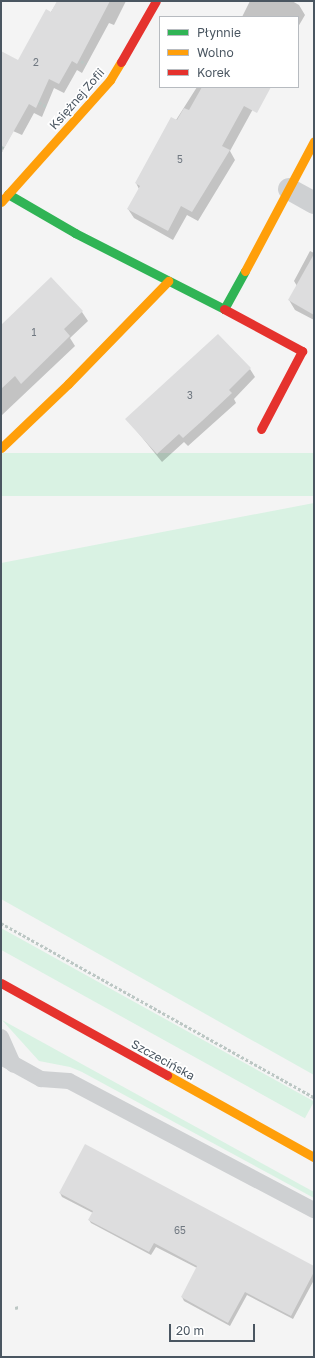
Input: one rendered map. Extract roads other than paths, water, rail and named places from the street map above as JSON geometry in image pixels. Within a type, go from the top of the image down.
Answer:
[{"type":"street","name":"Księżnej Zofii","points":[[1,202],[110,80],[156,1]]},
{"type":"street","points":[[224,309],[314,141]]},
{"type":"street","points":[[289,189],[314,203]]},
{"type":"street","points":[[8,194],[75,233],[224,309],[302,351],[261,429]]},
{"type":"street","points":[[1,448],[68,384],[168,281]]},
{"type":"street","name":"Szczecińska","points":[[1,983],[314,1157]]},
{"type":"lane","points":[[1,1037],[7,1060],[41,1079],[69,1081],[314,1210]]}]
